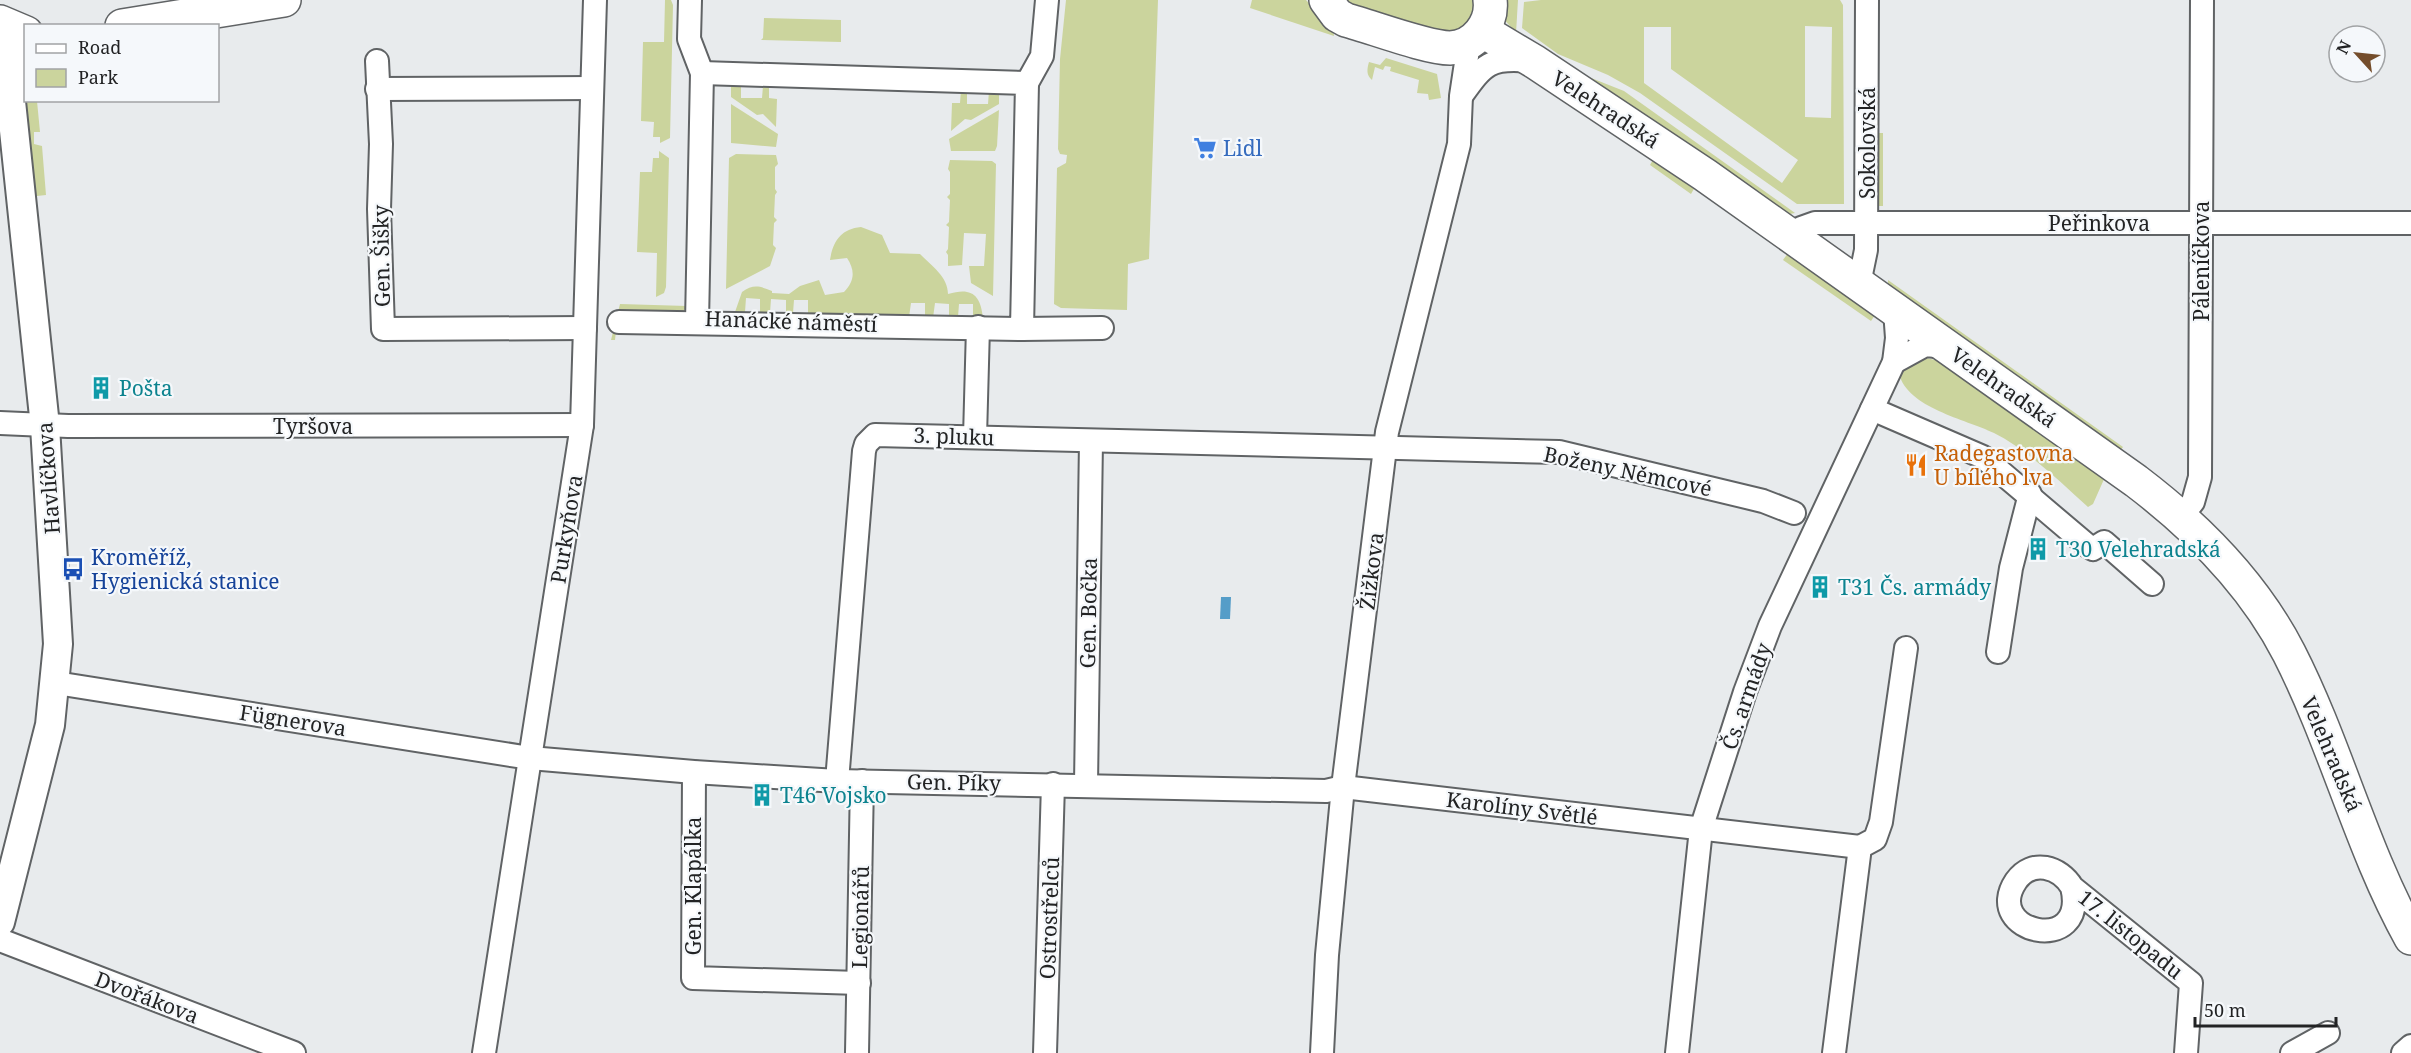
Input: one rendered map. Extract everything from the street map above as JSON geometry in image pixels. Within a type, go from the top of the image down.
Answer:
[{"type":"main road","points":[[134,24],[284,0]]},
{"type":"main road","points":[[1326,0],[1337,15],[1346,20],[1451,48],[1480,24]]},
{"type":"main road","name":"Velehradská","points":[[1480,24],[1705,175],[2136,481],[2181,517],[2238,576],[2259,603],[2289,653],[2411,938]]},
{"type":"street","name":"Purkyňova","points":[[484,1053],[582,425],[595,0]]},
{"type":"street","name":"Hanácké náměstí","points":[[690,0],[689,39],[702,74],[697,322],[1102,328]]},
{"type":"street","points":[[1022,328],[1027,82],[1042,56],[1047,0]]},
{"type":"street","name":"Sokolovská","points":[[1859,284],[1865,264],[1867,223],[1868,0]]},
{"type":"street","name":"Páleníčkova","points":[[2181,517],[2193,502],[2200,477],[2202,0]]},
{"type":"street","name":"Žižkova","points":[[1322,1053],[1327,956],[1343,787],[1385,447],[1395,395],[1459,144],[1461,96],[1480,24]]},
{"type":"street","name":"Havlíčkova","points":[[0,922],[48,734],[56,683],[57,616],[45,426],[10,92],[10,63],[14,28]]},
{"type":"street","points":[[1431,44],[1448,65],[1461,96]]},
{"type":"street","points":[[1461,96],[1478,72],[1492,62],[1512,59],[1535,62]]},
{"type":"street","name":"Gen. Šišky","points":[[377,61],[381,144],[379,209],[383,329],[585,328]]},
{"type":"street","points":[[702,74],[1027,82]]},
{"type":"street","points":[[377,89],[592,88]]},
{"type":"street","name":"Peřinkova","points":[[1791,237],[1801,228],[1815,223],[2411,223]]},
{"type":"street","points":[[1894,362],[1897,338],[1895,310]]},
{"type":"street","points":[[619,322],[697,322]]},
{"type":"street","points":[[975,437],[978,327]]},
{"type":"street","points":[[1894,362],[1926,345],[1948,348]]},
{"type":"street","name":"Čs. armády","points":[[1677,1053],[1701,829],[1745,692],[1770,626],[1894,362]]},
{"type":"street","points":[[1872,409],[1983,457],[2030,494],[2088,546],[2093,549],[2104,542],[2152,584]]},
{"type":"street","name":"Tyršova","points":[[0,423],[45,426],[582,425]]},
{"type":"street","name":"3. pluku","points":[[837,781],[866,444],[870,438],[881,433],[1091,441],[1385,447]]},
{"type":"street","name":"Gen. Bočka","points":[[1086,784],[1091,441]]},
{"type":"street","name":"Boženy Němcové","points":[[1385,447],[1559,452],[1763,501],[1794,513]]},
{"type":"street","points":[[1998,652],[2011,568],[2030,494]]},
{"type":"street","points":[[1834,1053],[1860,847],[1875,839],[1881,822],[1906,648]]},
{"type":"street","name":"Fügnerova","points":[[56,683],[530,758]]},
{"type":"street","name":"Gen. Píky","points":[[530,758],[837,781],[1086,784],[1326,791],[1343,787]]},
{"type":"street","name":"Gen. Klapálka","points":[[694,772],[693,978],[859,982]]},
{"type":"street","name":"Legionářů","points":[[857,1053],[862,781]]},
{"type":"street","name":"Ostrostřelců","points":[[1046,1053],[1053,784]]},
{"type":"street","name":"Karolíny Světlé","points":[[1343,787],[1860,847]]},
{"type":"street","name":"17. listopadu","points":[[2072,887],[2191,983],[2186,1053]]},
{"type":"street","name":"Dvořákova","points":[[0,940],[294,1053]]},
{"type":"street","points":[[2292,1053],[2328,1034]]},
{"type":"street","points":[[2403,1053],[2411,1047]]},
{"type":"green space","points":[[665,0],[671,0],[673,5],[670,138],[660,143],[660,137],[653,137],[654,122],[641,121],[643,42],[664,42]]},
{"type":"green space","points":[[1066,0],[1158,0],[1149,259],[1128,264],[1127,310],[1061,308],[1054,304],[1057,168],[1066,163],[1067,155],[1060,154],[1058,149],[1060,59]]},
{"type":"green space","points":[[1252,0],[1306,0],[1333,29],[1334,36],[1250,8]]},
{"type":"green space","points":[[1339,0],[1479,0],[1473,24],[1443,36]]},
{"type":"green space","points":[[1502,0],[1518,0],[1516,33],[1502,17]]},
{"type":"green space","points":[[1541,0],[1840,0],[1843,5],[1844,204],[1797,204],[1640,93],[1608,75],[1558,54],[1522,28],[1524,2]],"holes":[[[1805,26],[1832,27],[1831,118],[1805,117]],[[1644,27],[1671,27],[1671,69],[1798,160],[1782,183],[1644,83]]]},
{"type":"green space","points":[[764,18],[841,20],[841,42],[761,40]]},
{"type":"green space","points":[[1386,58],[1437,74],[1441,98],[1429,100],[1428,94],[1417,93],[1419,80],[1390,71],[1391,67],[1385,66],[1383,70],[1375,67],[1372,80],[1368,72],[1369,62],[1380,65]]},
{"type":"green space","points":[[1571,70],[1624,91],[1795,213],[1785,215]]},
{"type":"green space","points":[[731,83],[741,85],[741,98],[762,98],[763,86],[769,86],[769,98],[777,99],[776,127],[763,114],[757,115],[731,97]]},
{"type":"green space","points":[[961,90],[967,90],[967,104],[988,104],[989,91],[999,91],[999,104],[971,120],[965,119],[951,131],[952,103],[960,103]]},
{"type":"green space","points":[[23,95],[24,102],[37,102],[40,132],[34,132],[34,144],[42,146],[46,195],[37,196],[37,200],[34,200]]},
{"type":"green space","points":[[731,104],[778,134],[776,147],[731,143]]},
{"type":"green space","points":[[999,110],[995,151],[951,151],[949,139]]},
{"type":"green space","points":[[1877,133],[1883,133],[1883,206],[1877,206]]},
{"type":"green space","points":[[659,151],[669,158],[666,287],[664,293],[656,297],[657,253],[637,252],[640,172],[652,172],[653,158],[659,158]]},
{"type":"green space","points":[[736,154],[776,155],[778,164],[775,167],[777,192],[774,217],[777,220],[774,223],[773,245],[776,248],[770,266],[726,289],[729,158]]},
{"type":"green space","points":[[1654,158],[1695,187],[1691,194],[1650,165]]},
{"type":"green space","points":[[950,160],[992,161],[996,164],[993,296],[971,283],[969,266],[984,266],[986,234],[964,233],[962,265],[948,266],[946,252],[949,227],[946,225],[949,222],[950,200],[947,197],[950,194],[948,169]]},
{"type":"green space","points":[[861,227],[882,235],[890,253],[920,254],[942,277],[948,294],[963,291],[977,298],[983,319],[973,317],[973,304],[959,304],[958,317],[949,318],[949,304],[935,303],[933,318],[925,316],[925,303],[911,303],[909,317],[808,314],[808,300],[794,300],[793,313],[786,313],[786,300],[771,299],[770,313],[760,313],[760,299],[746,298],[745,312],[735,312],[742,292],[753,287],[764,288],[772,293],[789,294],[800,286],[819,280],[825,295],[844,292],[852,280],[851,267],[847,258],[830,260],[831,253],[843,233]]},
{"type":"green space","points":[[1788,253],[1875,315],[1871,321],[1783,260]]},
{"type":"green space","points":[[1888,280],[2123,447],[2120,451],[1888,287]]},
{"type":"green space","points":[[620,304],[687,306],[681,314],[616,331],[615,340],[611,340]]},
{"type":"green space","points":[[1926,358],[1940,361],[2105,477],[2093,504],[2088,507],[2043,467],[2007,440],[1939,411],[1914,396],[1904,386],[1899,374]]},
{"type":"water","points":[[1221,597],[1231,597],[1230,619],[1220,619]]},
{"type":"place","name":"Lidl","points":[[1205,148]]},
{"type":"place","name":"Pošta","points":[[101,388]]},
{"type":"place","name":"Radegastovna U bílého lva","points":[[1916,465]]},
{"type":"place","name":"T30 Velehradská","points":[[2038,549]]},
{"type":"place","name":"Kroměříž, Hygienická stanice","points":[[73,569]]},
{"type":"place","name":"T31 Čs. armády","points":[[1820,587]]},
{"type":"place","name":"T46 Vojsko","points":[[762,795]]}]
